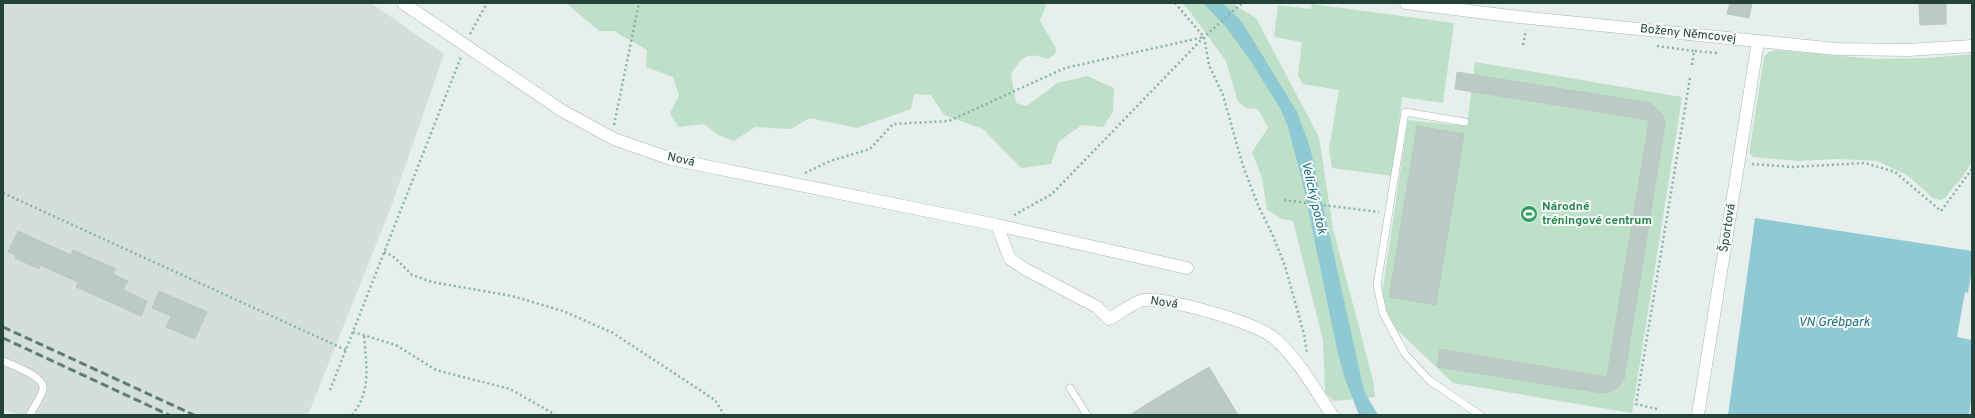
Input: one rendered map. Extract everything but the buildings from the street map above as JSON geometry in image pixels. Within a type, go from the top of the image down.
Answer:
[{"type":"street","name":"Nová","points":[[403,3],[471,39],[561,110],[614,139],[671,159],[997,225],[1187,268]]},
{"type":"street","name":"Boženy Němcovej","points":[[1406,3],[1510,16],[1836,49],[1873,51],[1972,46]]},
{"type":"street","name":"Športová","points":[[1698,415],[1758,41]]},
{"type":"street","name":"Nová","points":[[997,225],[1010,259],[1025,270],[1097,307],[1109,319],[1142,300],[1164,300],[1247,324],[1273,337],[1294,360],[1332,415]]},
{"type":"lane","points":[[1465,122],[1405,112],[1377,285],[1383,313],[1405,354],[1429,380],[1480,415]]},
{"type":"lane","points":[[3,361],[36,376],[42,382],[43,388],[30,415]]},
{"type":"lane","points":[[1070,388],[1087,415]]},
{"type":"path","points":[[330,390],[384,252],[487,3]]},
{"type":"path","points":[[608,122],[614,126],[639,3]]},
{"type":"path","points":[[1175,3],[1204,36],[1209,65],[1223,95],[1243,166],[1258,205],[1274,236],[1285,266],[1304,334],[1308,357]]},
{"type":"path","points":[[1010,217],[1052,194],[1204,36],[1241,4]]},
{"type":"path","points":[[798,176],[830,161],[870,149],[893,124],[949,121],[1065,68],[1204,36]]},
{"type":"path","points":[[1692,65],[1694,51],[1718,54]]},
{"type":"path","points":[[1657,409],[1636,404],[1690,78]]},
{"type":"path","points":[[1739,163],[1793,167],[1864,163],[1895,172],[1941,211],[1972,169]]},
{"type":"path","points":[[3,193],[346,350]]},
{"type":"path","points":[[1284,200],[1388,213]]},
{"type":"path","points":[[384,252],[393,256],[412,275],[432,282],[512,296],[563,311],[613,333],[715,400],[724,415]]},
{"type":"path","points":[[353,332],[396,345],[436,370],[510,389],[556,415]]},
{"type":"path","points":[[352,415],[359,407],[367,384],[364,336]]},
{"type":"shaded area","points":[[3,3],[371,3],[444,54],[391,207],[308,415],[18,415],[3,409]]},
{"type":"green space","points":[[569,3],[1047,3],[1040,21],[1056,48],[1055,54],[1048,59],[1035,56],[1026,57],[1019,63],[1011,74],[1016,103],[1027,106],[1057,83],[1087,76],[1114,88],[1113,112],[1103,127],[1082,125],[1059,141],[1051,164],[1021,168],[983,129],[944,115],[931,95],[914,94],[911,109],[857,128],[810,118],[791,129],[755,127],[734,141],[718,135],[704,124],[678,127],[670,113],[679,95],[673,77],[646,67],[647,50],[614,31],[599,31],[568,5]]},
{"type":"green space","points":[[1181,3],[1235,3],[1236,6],[1256,18],[1319,137],[1333,229],[1373,380],[1375,397],[1334,401],[1325,393],[1323,340],[1293,221],[1282,219],[1267,210],[1262,178],[1252,152],[1268,128],[1258,109],[1246,108],[1238,102],[1226,61],[1188,9]]},
{"type":"green space","points":[[1312,4],[1454,23],[1443,103],[1402,97],[1392,176],[1332,168],[1329,149],[1339,90],[1303,84],[1298,76],[1302,42],[1274,37],[1278,5],[1311,9]]},
{"type":"green space","points":[[1775,50],[1875,59],[1929,58],[1972,54],[1972,161],[1966,172],[1945,198],[1940,200],[1933,198],[1907,175],[1877,161],[1838,159],[1798,161],[1753,157],[1750,154],[1750,148],[1764,57],[1769,52]]},
{"type":"green space","name":"Národné tréningové centrum","points":[[1475,62],[1682,97],[1632,413],[1453,383],[1393,326],[1381,301],[1408,120],[1467,126]]},
{"type":"water","name":"Velický potok","points":[[1203,3],[1223,3],[1242,22],[1297,112],[1310,147],[1365,393],[1378,415],[1359,415],[1344,376],[1302,180],[1287,124],[1280,108],[1250,60],[1226,27]]},
{"type":"water","name":"VN Grébpark","points":[[1755,218],[1972,251],[1972,269],[1968,293],[1965,292],[1957,337],[1972,340],[1972,393],[1969,415],[1728,415]]},
{"type":"railway","points":[[3,327],[194,415]]},
{"type":"railway","points":[[3,338],[169,415]]},
{"type":"place","name":"Národné tréningové centrum","points":[[1529,214]]}]
